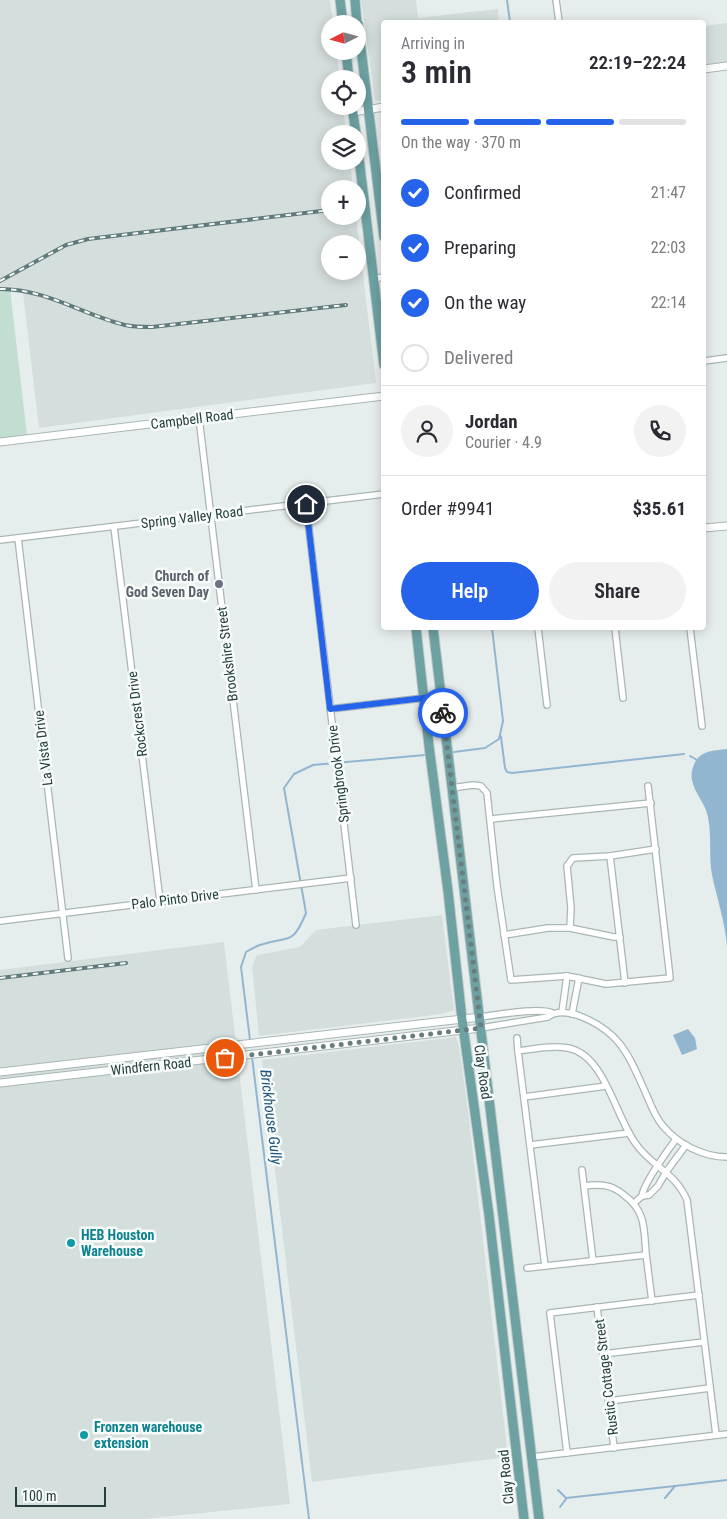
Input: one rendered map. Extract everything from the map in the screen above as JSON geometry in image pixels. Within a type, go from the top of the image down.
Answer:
[{"type":"main road","points":[[340,0],[341,15]]},
{"type":"main road","points":[[355,0],[356,15]]},
{"type":"main road","points":[[362,60],[381,213]]},
{"type":"main road","points":[[360,170],[373,280],[381,316]]},
{"type":"main road","name":"Clay Road","points":[[416,630],[462,1019],[489,1215],[524,1519]]},
{"type":"main road","name":"Clay Road","points":[[433,630],[539,1519]]},
{"type":"main road","points":[[448,891],[463,891]]},
{"type":"main road","points":[[489,1215],[503,1213]]},
{"type":"main road","points":[[501,1323],[516,1322]]},
{"type":"main road","points":[[514,1426],[528,1424]]},
{"type":"street","points":[[556,0],[559,20]]},
{"type":"street","points":[[706,69],[727,66]]},
{"type":"street","points":[[368,109],[381,107]]},
{"type":"street","points":[[373,280],[381,278]]},
{"type":"street","points":[[706,361],[727,358]]},
{"type":"street","name":"Campbell Road","points":[[0,442],[381,396]]},
{"type":"street","name":"Brookshire Street","points":[[199,418],[256,890]]},
{"type":"street","name":"Spring Valley Road","points":[[0,540],[381,494]]},
{"type":"street","name":"Springbrook Drive","points":[[306,504],[356,925]]},
{"type":"street","points":[[706,528],[727,526]]},
{"type":"street","name":"Rockcrest Drive","points":[[114,527],[160,901]]},
{"type":"street","name":"La Vista Drive","points":[[18,538],[68,958]]},
{"type":"street","points":[[538,630],[548,705]]},
{"type":"street","points":[[615,630],[623,698]]},
{"type":"street","points":[[690,630],[702,726]]},
{"type":"street","points":[[330,709],[441,696]]},
{"type":"street","points":[[451,788],[473,784],[481,786],[486,793],[491,819],[497,888],[511,980],[567,976],[606,984],[670,978],[648,786]]},
{"type":"street","points":[[491,819],[650,803]]},
{"type":"street","points":[[570,928],[571,908],[567,866],[573,858],[610,856],[656,849]]},
{"type":"street","points":[[610,856],[625,983]]},
{"type":"street","name":"Palo Pinto Drive","points":[[0,921],[351,878]]},
{"type":"street","points":[[504,936],[548,928],[570,928],[614,938],[620,937]]},
{"type":"street","points":[[562,1012],[567,976]]},
{"type":"street","points":[[572,1014],[579,978]]},
{"type":"street","points":[[480,1017],[537,1011],[562,1012],[590,1020],[608,1030],[617,1039],[631,1060],[662,1126],[676,1139],[686,1145],[706,1154],[727,1157]]},
{"type":"street","points":[[481,1028],[548,1017],[552,1013]]},
{"type":"street","name":"Windfern Road","points":[[0,1072],[480,1017]]},
{"type":"street","name":"Windfern Road","points":[[0,1083],[481,1028]]},
{"type":"street","points":[[348,1032],[349,1043]]},
{"type":"street","points":[[516,1038],[545,1266]]},
{"type":"street","points":[[264,1054],[269,1041]]},
{"type":"street","points":[[518,1051],[556,1047],[569,1048],[585,1055],[598,1068],[636,1146],[672,1176],[687,1200],[716,1435]]},
{"type":"street","points":[[524,1097],[606,1086]]},
{"type":"street","points":[[530,1145],[628,1133]]},
{"type":"street","points":[[642,1196],[642,1190],[676,1139]]},
{"type":"street","points":[[634,1203],[642,1196],[649,1195],[658,1186],[686,1145]]},
{"type":"street","points":[[667,1153],[676,1159]]},
{"type":"street","points":[[582,1170],[593,1261]]},
{"type":"street","points":[[584,1186],[602,1184],[612,1186],[634,1203],[641,1214],[652,1301]]},
{"type":"street","points":[[527,1268],[646,1255]]},
{"type":"street","points":[[567,1453],[550,1313],[699,1295]]},
{"type":"street","name":"Rustic Cottage Street","points":[[597,1308],[614,1448]]},
{"type":"street","points":[[603,1354],[704,1342]]},
{"type":"street","points":[[609,1402],[710,1388]]},
{"type":"street","points":[[532,1457],[727,1434]]},
{"type":"shaded area","points":[[0,0],[330,0],[332,15],[321,15],[321,60],[337,60],[339,70],[321,70],[321,115],[344,115],[345,125],[321,125],[321,170],[351,170],[352,180],[321,180],[321,225],[357,225],[358,235],[321,235],[321,280],[364,280],[376,383],[39,428],[23,293],[10,289],[0,290]]},
{"type":"shaded area","points":[[361,0],[416,0],[418,18],[498,9],[499,20],[381,20],[381,100],[375,101],[366,36],[366,15],[363,15]]},
{"type":"shaded area","points":[[727,23],[727,62],[706,65],[706,26]]},
{"type":"shaded area","points":[[442,915],[454,1010],[442,1014],[259,1036],[252,966],[257,955],[300,947],[316,930]]},
{"type":"shaded area","points":[[224,942],[290,1504],[143,1519],[0,1519],[0,970]]},
{"type":"shaded area","points":[[456,1037],[459,1046],[468,1111],[508,1457],[312,1482],[262,1060]]},
{"type":"green space","points":[[10,289],[27,435],[0,438],[0,290]]},
{"type":"water","points":[[727,749],[727,946],[723,919],[712,875],[708,818],[692,781],[692,771],[694,764],[700,756],[705,753]]},
{"type":"water","points":[[688,1029],[695,1038],[697,1049],[682,1055],[673,1035]]},
{"type":"waterway","name":"Brickhouse Gully","points":[[507,0],[510,20]]},
{"type":"waterway","name":"Brickhouse Gully","points":[[454,752],[485,748],[499,739],[503,721],[492,630]]},
{"type":"waterway","points":[[500,735],[505,768],[507,772],[512,773],[684,754]]},
{"type":"waterway","name":"Brickhouse Gully","points":[[250,1040],[241,967],[246,952],[258,945],[289,938],[297,931],[306,913],[284,788],[294,774],[313,765],[425,755]]},
{"type":"waterway","points":[[690,756],[697,760]]},
{"type":"waterway","name":"Brickhouse Gully","points":[[252,1057],[309,1519]]},
{"type":"waterway","points":[[665,1498],[675,1486],[727,1480]]},
{"type":"waterway","points":[[558,1490],[566,1498],[675,1486]]},
{"type":"waterway","points":[[560,1507],[566,1499]]},
{"type":"railway","points":[[0,281],[66,245],[88,239],[321,211]]},
{"type":"railway","points":[[0,289],[17,290],[48,297],[109,320],[138,327],[346,305]]},
{"type":"railway","points":[[0,978],[126,963]]},
{"type":"way so far","points":[[225,1058],[481,1028],[447,760],[443,713]]},
{"type":"place","name":"Church of God Seven Day","points":[[219,584]]},
{"type":"place","name":"HEB Houston Warehouse","points":[[71,1243]]},
{"type":"place","name":"Fronzen warehouse extension","points":[[84,1435]]},
{"type":"route","points":[[306,504],[330,709],[441,696],[443,713]]}]
